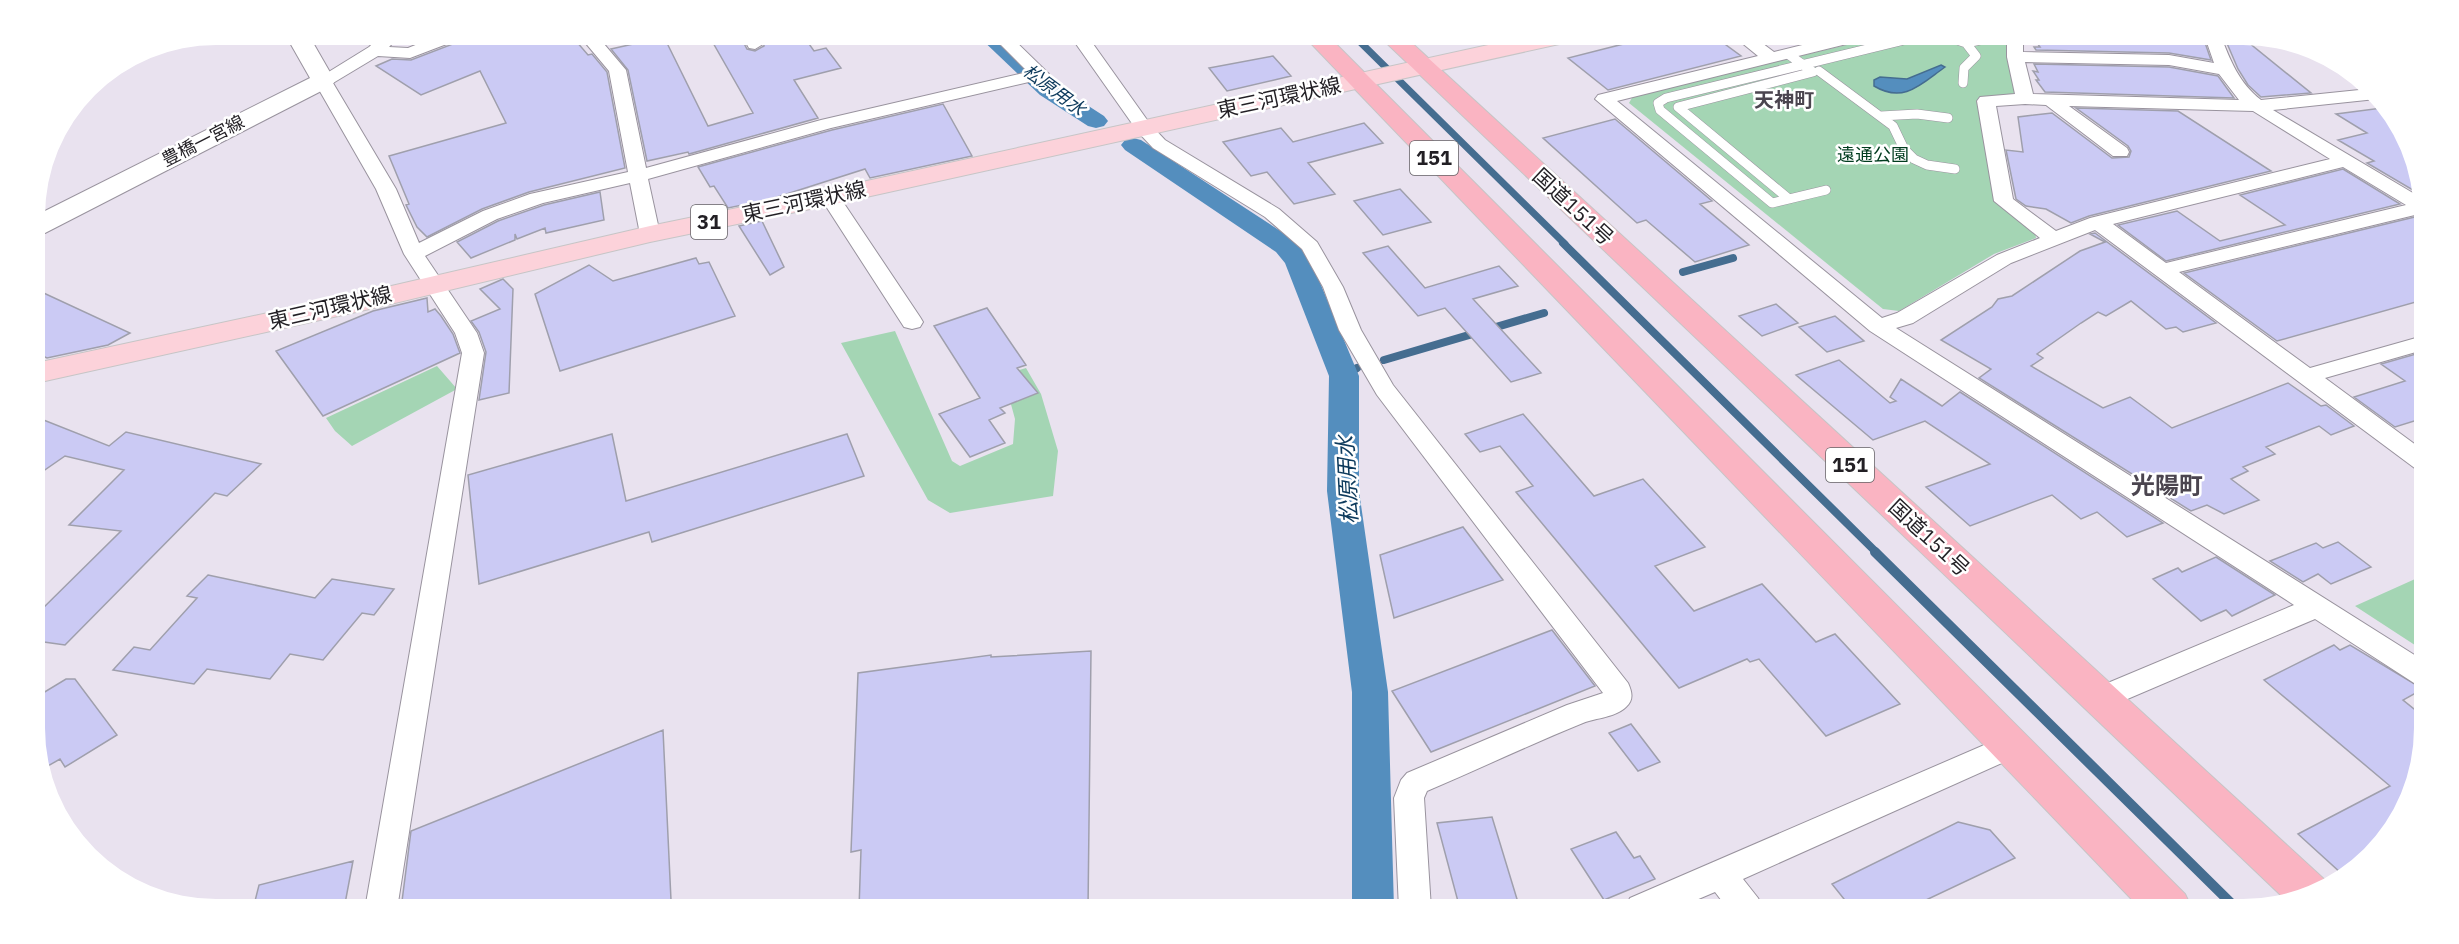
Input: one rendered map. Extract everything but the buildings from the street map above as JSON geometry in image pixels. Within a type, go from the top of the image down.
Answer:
[{"type":"highway","name":"国道151号","points":[[1334,45],[1391,74],[2101,699],[2303,888]]},
{"type":"highway","name":"国道151号","points":[[1389,45],[1391,74],[2012,745],[2160,899]]},
{"type":"main road","points":[[302,45],[323,81]]},
{"type":"main road","name":"東三河環状線","points":[[45,371],[375,299],[432,283],[650,234],[830,197],[1523,45]]},
{"type":"main road","name":"豊橋一宮線","points":[[45,222],[323,81]]},
{"type":"street","points":[[381,45],[323,81],[386,189],[414,254],[466,333],[473,353],[383,899]]},
{"type":"street","points":[[375,51],[410,53],[431,45]]},
{"type":"street","points":[[596,45],[617,70],[636,175],[650,234]]},
{"type":"street","points":[[414,254],[517,204],[827,124],[1040,74],[1010,45]]},
{"type":"street","points":[[1085,45],[1144,128],[1160,144],[1272,213],[1310,246],[1333,288],[1350,330],[1385,390],[1618,691],[1618,698],[1612,702],[1577,713],[1417,782],[1411,789],[1409,798],[1414,899]]},
{"type":"street","points":[[1760,45],[1780,56]]},
{"type":"street","points":[[1824,45],[1604,99],[1878,326],[2414,668]]},
{"type":"street","points":[[2015,45],[2015,57],[2025,99]]},
{"type":"street","points":[[2216,45],[2225,70],[2246,97],[2267,114],[2413,201]]},
{"type":"street","points":[[2015,57],[2169,60],[2225,70]]},
{"type":"street","points":[[2055,240],[2004,201],[1986,101],[2049,99],[2258,106],[2364,95]]},
{"type":"street","points":[[2049,99],[2120,152]]},
{"type":"street","points":[[1878,326],[1905,318],[2004,259],[2097,222],[2346,161]]},
{"type":"street","points":[[830,197],[912,322]]},
{"type":"street","points":[[2162,270],[2414,209]]},
{"type":"street","points":[[2097,222],[2414,456]]},
{"type":"street","points":[[2307,376],[2414,346]]},
{"type":"street","points":[[2101,699],[2319,606]]},
{"type":"street","points":[[1664,899],[2012,745]]},
{"type":"street","points":[[1720,874],[1739,899]]},
{"type":"lane","points":[[1826,190],[1772,203],[1657,105],[1658,102],[1666,98],[1886,45]]},
{"type":"lane","points":[[1963,83],[1964,68],[1976,56],[1968,45]]},
{"type":"lane","points":[[1780,56],[1816,71],[1881,116],[1893,126],[1904,148],[1914,159],[1927,165],[1955,170]]},
{"type":"lane","points":[[1789,199],[1678,107],[1834,67]]},
{"type":"lane","points":[[1743,80],[1753,88]]},
{"type":"lane","points":[[1881,116],[1917,114],[1948,118]]},
{"type":"lane","points":[[1722,161],[1738,157]]},
{"type":"green space","name":"遠通公園","points":[[1846,45],[2008,45],[2015,94],[2008,98],[1979,99],[1997,201],[2035,232],[2036,238],[1994,254],[1899,311],[1883,309],[1629,103],[1633,96]]},
{"type":"green space","points":[[895,331],[952,461],[960,466],[1013,444],[1015,419],[1003,375],[1026,368],[1041,394],[1058,451],[1053,496],[950,513],[928,500],[841,343]]},
{"type":"green space","points":[[437,366],[457,389],[352,446],[335,431],[326,418]]},
{"type":"green space","points":[[2414,579],[2414,644],[2355,606]]},
{"type":"water","points":[[1941,65],[1945,67],[1912,90],[1894,93],[1874,86],[1874,80],[1880,77],[1907,79]]},
{"type":"waterway","name":"松原用水","points":[[998,45],[1048,90],[1096,121]]},
{"type":"waterway","points":[[1363,45],[1565,244]]},
{"type":"waterway","name":"松原用水","points":[[1133,145],[1285,246],[1298,261],[1344,376],[1343,491],[1370,692],[1373,899]]},
{"type":"waterway","points":[[1563,243],[1877,553]]},
{"type":"waterway","points":[[1683,272],[1733,258]]},
{"type":"waterway","points":[[1384,360],[1544,313]]},
{"type":"waterway","points":[[1344,376],[1357,368]]},
{"type":"waterway","points":[[1875,552],[2227,899]]},
{"type":"district","name":"天神町","points":[[1784,100]]},
{"type":"district","name":"光陽町","points":[[2167,486]]}]
